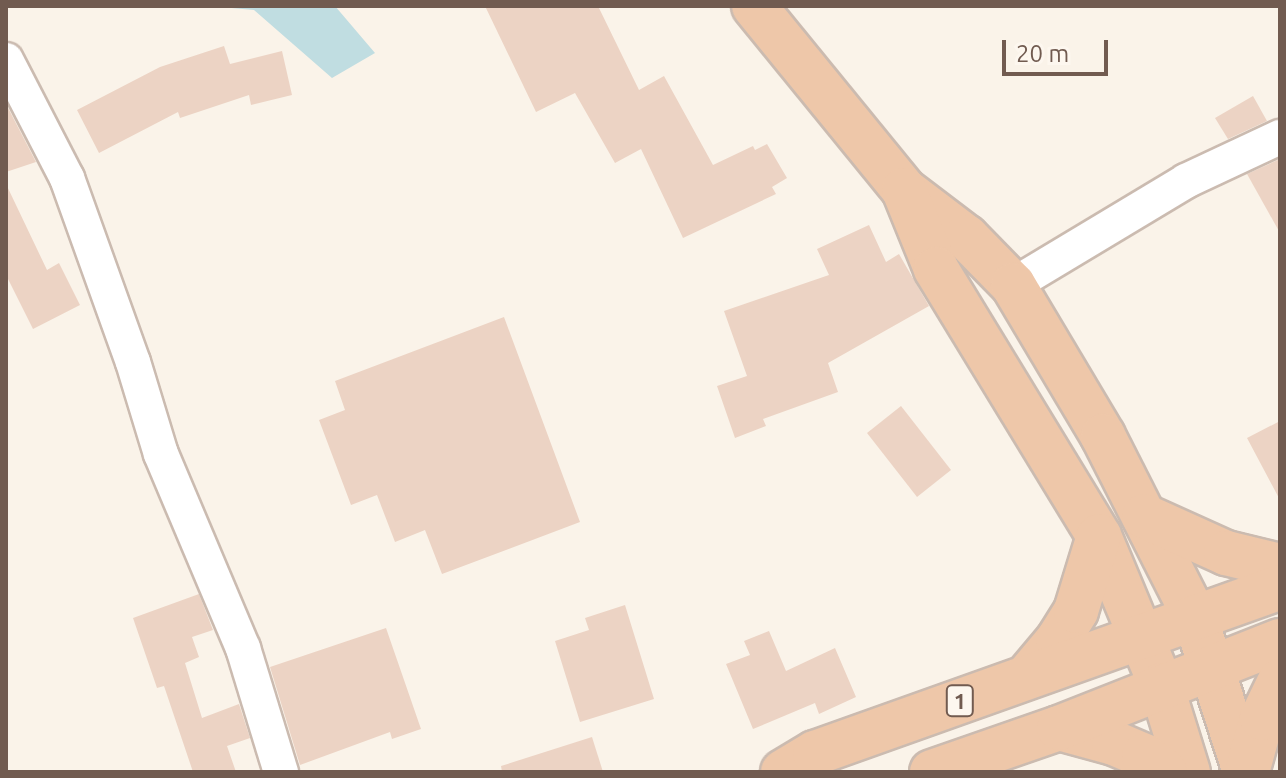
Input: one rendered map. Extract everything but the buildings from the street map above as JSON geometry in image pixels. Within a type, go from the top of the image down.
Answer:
[{"type":"highway","points":[[754,6],[904,190],[966,237],[1013,285],[1103,436],[1195,617],[1246,772]]},
{"type":"highway","points":[[904,190],[936,269],[1099,536],[1161,685],[1188,772]]},
{"type":"highway","points":[[1144,516],[1226,553],[1280,566]]},
{"type":"highway","points":[[1027,677],[1058,640],[1076,611],[1099,536]]},
{"type":"highway","points":[[1195,617],[1280,587]]},
{"type":"highway","name":"1","points":[[783,772],[815,753],[1195,617]]},
{"type":"highway","points":[[1212,667],[1280,641]]},
{"type":"highway","name":"1","points":[[932,772],[1059,728],[1212,667]]},
{"type":"highway","points":[[1246,772],[1262,718],[1280,681]]},
{"type":"highway","points":[[1059,728],[1114,743],[1144,756],[1165,772]]},
{"type":"street","points":[[6,60],[67,178],[133,362],[161,454],[243,648],[281,772]]},
{"type":"street","points":[[1013,285],[1186,181],[1280,137]]},
{"type":"water","points":[[209,6],[335,6],[375,53],[332,78],[254,10]]}]
